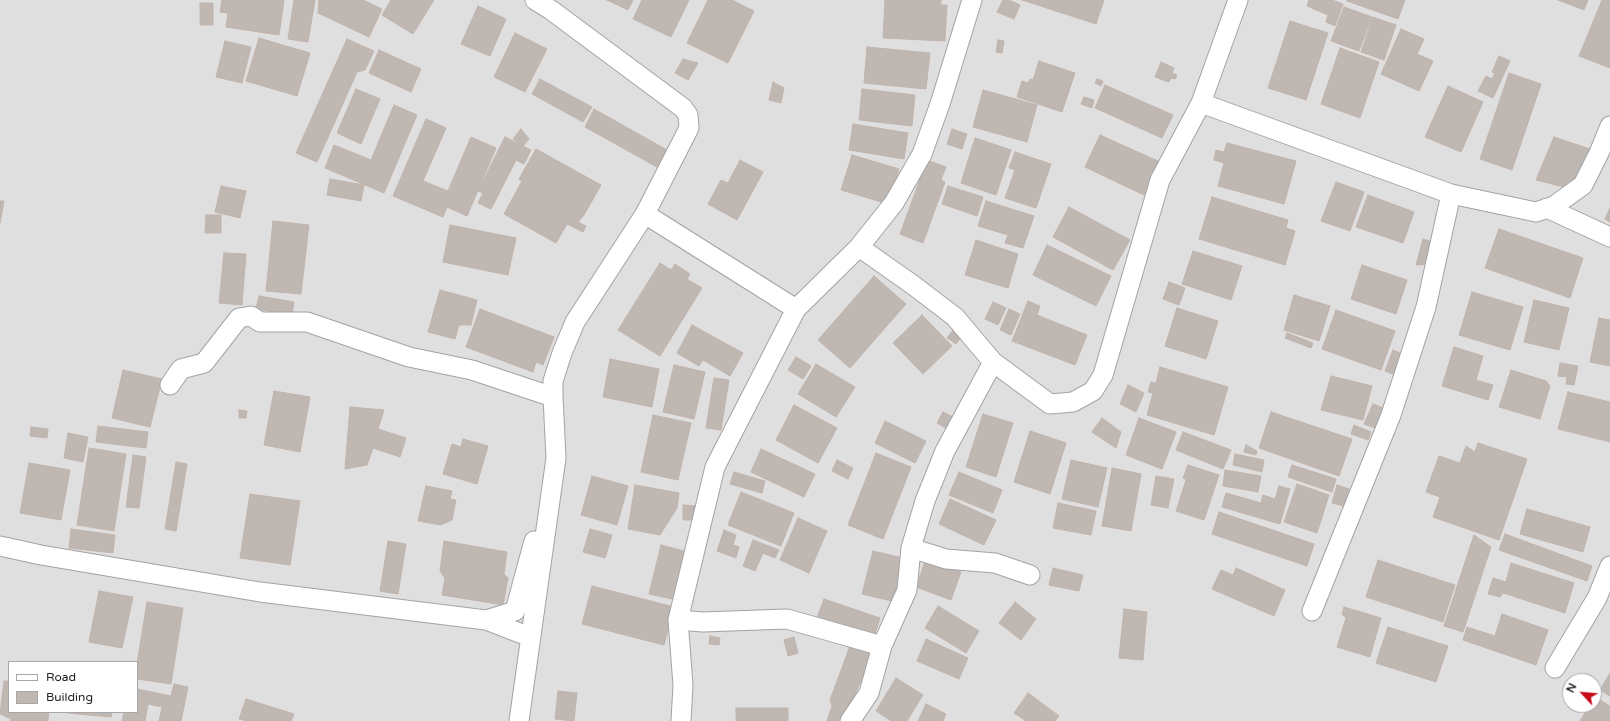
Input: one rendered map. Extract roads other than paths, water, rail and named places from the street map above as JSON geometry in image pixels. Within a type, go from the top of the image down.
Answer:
[{"type":"street","points":[[519,721],[556,458],[553,381],[562,353],[575,322],[645,214],[689,128],[688,115],[683,108],[535,0]]},
{"type":"street","points":[[681,721],[682,685],[678,620],[715,468],[796,309],[859,247],[894,203],[922,154],[943,96],[972,0]]},
{"type":"street","points":[[859,247],[955,317],[993,362],[1050,404],[1073,402],[1093,391],[1103,375],[1160,180],[1201,103],[1238,0]]},
{"type":"street","points":[[1201,103],[1451,194],[1536,212],[1554,206],[1584,185],[1610,126]]},
{"type":"street","points":[[1312,611],[1391,415],[1426,307],[1451,194]]},
{"type":"street","points":[[1547,208],[1610,237]]},
{"type":"street","points":[[645,214],[796,309]]},
{"type":"street","points":[[170,385],[181,369],[204,363],[239,318],[251,316],[260,322],[307,322],[409,357],[472,370],[553,397]]},
{"type":"street","points":[[850,721],[868,693],[882,646],[907,590],[911,548],[925,501],[945,451],[993,362]]},
{"type":"street","points":[[486,620],[515,611],[556,458]]},
{"type":"street","points":[[0,546],[41,555],[260,592],[486,620],[530,637]]},
{"type":"street","points":[[911,548],[946,559],[995,563],[1030,575]]},
{"type":"street","points":[[1555,668],[1597,598],[1610,566]]},
{"type":"street","points":[[678,620],[703,622],[787,620],[882,646]]}]
